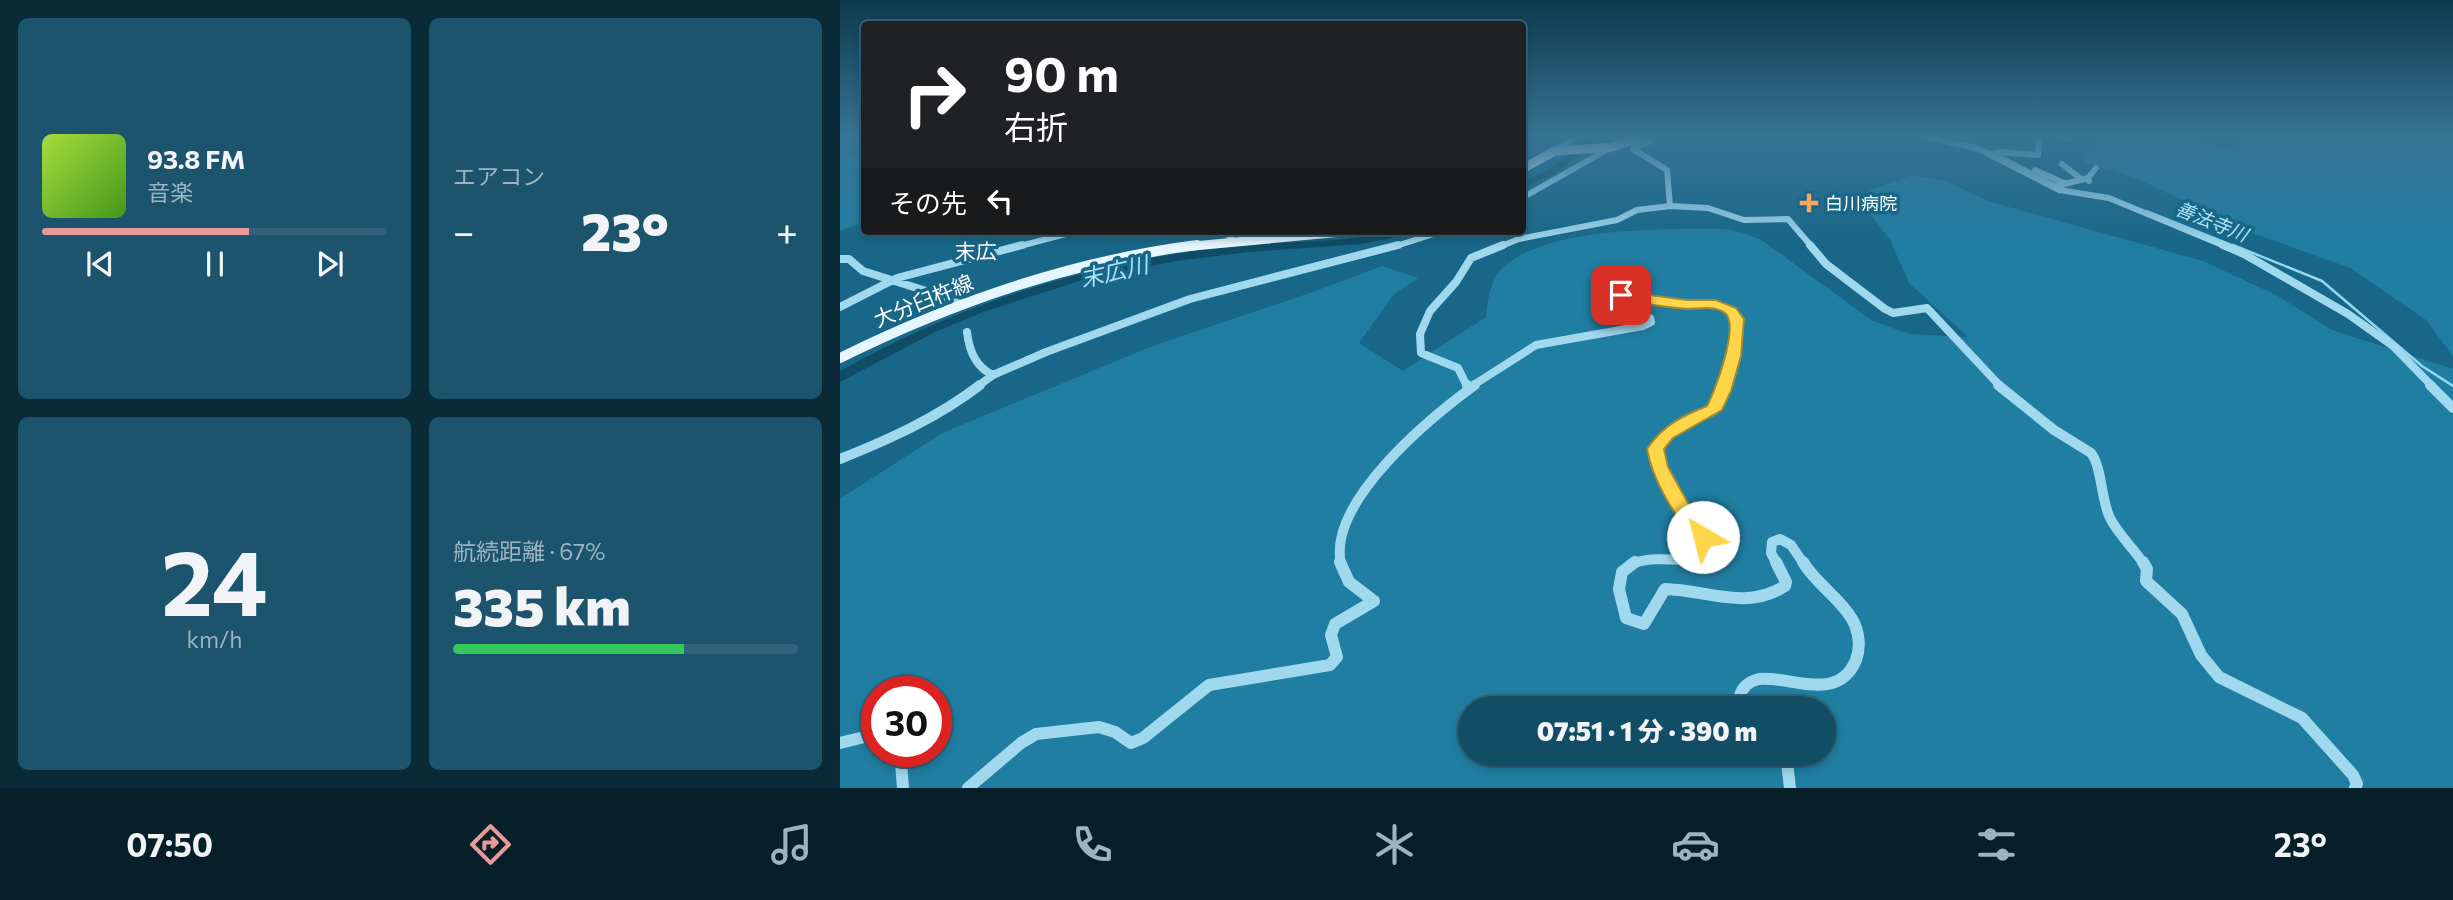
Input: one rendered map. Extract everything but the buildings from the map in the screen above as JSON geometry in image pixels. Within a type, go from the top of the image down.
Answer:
[{"type":"main road","name":"大分臼杵線","points":[[840,358],[911,324],[964,303],[1112,260],[1233,240],[1300,235]]},
{"type":"street","points":[[1526,196],[1553,184],[1568,173]]},
{"type":"street","points":[[1667,173],[1670,206]]},
{"type":"street","points":[[2033,173],[2058,185],[2115,201],[2222,243],[2285,275],[2393,346],[2453,408]]},
{"type":"street","points":[[2039,173],[2058,185],[2085,179],[2091,173]]},
{"type":"street","points":[[2075,173],[2085,179]]},
{"type":"street","points":[[1468,390],[1467,379],[1460,369],[1421,353],[1420,341],[1422,328],[1430,311],[1456,282],[1471,258],[1536,234],[1588,227],[1617,220],[1637,210],[1670,206],[1708,208],[1744,220],[1788,219],[1826,264],[1885,309],[1893,313],[1927,308],[2005,392],[2054,430],[2091,453],[2095,458],[2099,484],[2110,519],[2144,563],[2147,569],[2146,581],[2182,614],[2202,655],[2219,677],[2308,724],[2353,775],[2357,784],[2355,788]]},
{"type":"street","points":[[840,307],[895,279],[1062,235]]},
{"type":"street","points":[[1228,235],[1233,240]]},
{"type":"street","points":[[840,459],[896,437],[928,420],[971,394],[993,375],[1190,299],[1374,253],[1430,235]]},
{"type":"street","points":[[840,259],[849,259],[863,271],[964,303]]},
{"type":"street","points":[[968,788],[1021,743],[1036,734],[1099,727],[1115,732],[1131,743],[1143,738],[1209,685],[1324,667],[1333,663],[1337,657],[1331,635],[1335,624],[1374,601],[1349,582],[1340,561],[1346,525],[1360,496],[1406,440],[1468,390],[1536,345],[1643,326],[1652,320],[1629,312],[1623,304],[1598,306],[1601,298],[1608,295],[1631,295],[1686,304],[1716,304],[1731,311],[1737,319],[1736,343],[1727,381],[1717,405],[1710,412],[1686,421],[1667,434],[1659,442],[1654,454],[1687,516],[1719,552],[1721,558],[1710,561],[1639,560],[1632,563],[1623,574],[1620,594],[1626,618],[1644,624],[1665,589],[1757,600],[1772,596],[1785,586],[1784,576],[1771,552],[1772,542],[1784,540],[1796,549],[1812,575],[1853,621],[1857,632],[1857,659],[1844,678],[1827,686],[1760,679],[1750,682],[1740,696]]},
{"type":"street","points":[[946,316],[979,298]]},
{"type":"street","points":[[967,332],[976,361],[985,373],[993,375]]},
{"type":"street","points":[[840,743],[861,738]]},
{"type":"street","points":[[1787,766],[1790,788]]},
{"type":"street","points":[[901,767],[903,788]]},
{"type":"shaded area","points":[[840,173],[861,173],[861,222],[840,231]]},
{"type":"shaded area","points":[[2118,173],[2453,173],[2453,356],[2426,320],[2350,268],[2250,232],[2138,179]]},
{"type":"shaded area","points":[[1912,175],[1943,180],[1991,202],[2203,261],[2276,295],[2332,330],[2453,369],[2453,788],[840,788],[840,499],[942,433],[1150,347],[1382,266],[1418,278],[1394,294],[1359,343],[1403,371],[1486,317],[1493,281],[1507,264],[1545,245],[1592,234],[1663,229],[1714,229],[1743,233],[1763,241],[1871,320],[1909,334],[1968,337],[1909,283],[1890,240],[1866,208],[1869,190]]},
{"type":"waterway","name":"末広川","points":[[1526,183],[1549,173]]},
{"type":"waterway","name":"善法寺川","points":[[2033,173],[2057,185]]},
{"type":"waterway","name":"善法寺川","points":[[2147,211],[2237,247]]},
{"type":"waterway","name":"末広川","points":[[840,377],[930,329],[1026,292],[1076,278],[1125,266],[1226,250],[1362,241],[1391,235]]},
{"type":"waterway","name":"善法寺川","points":[[2233,245],[2322,281],[2422,366],[2453,386]]},
{"type":"place","name":"白川病院","points":[[1809,203]]},
{"type":"district","name":"末広","points":[[976,250]]},
{"type":"route","points":[[1621,295],[1686,304],[1716,304],[1731,311],[1737,319],[1734,356],[1727,381],[1714,410],[1686,421],[1667,434],[1659,442],[1654,454],[1687,516],[1703,537]]}]
